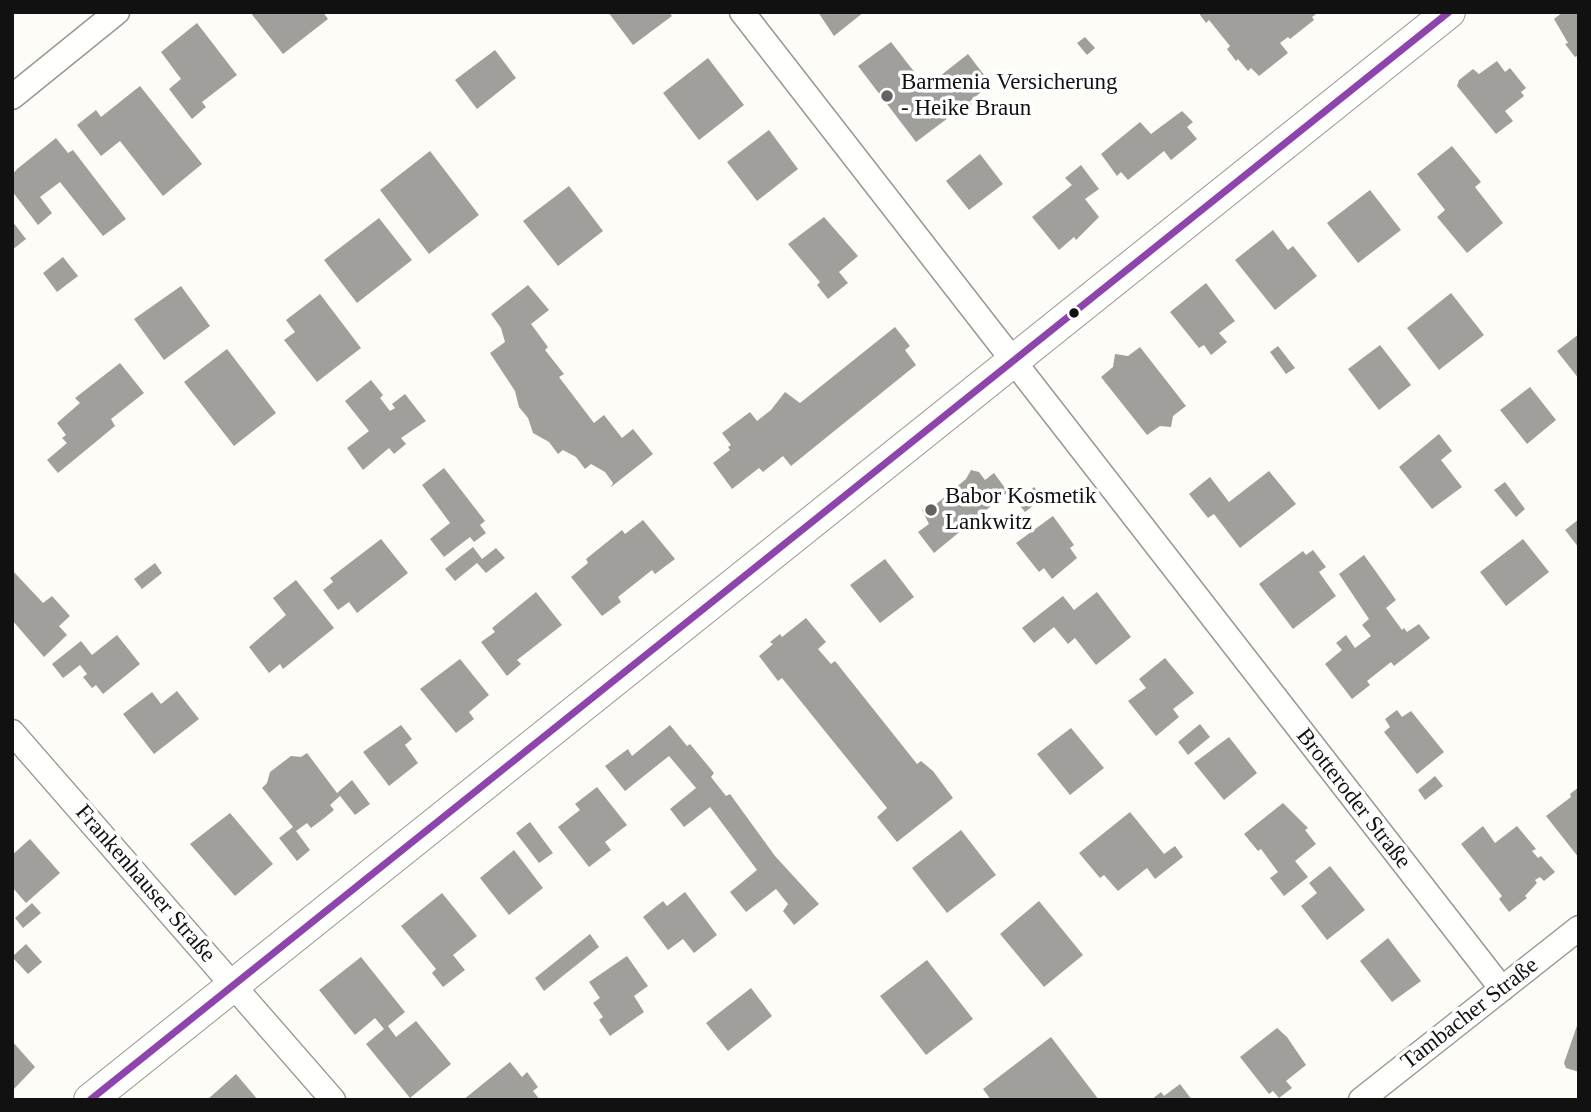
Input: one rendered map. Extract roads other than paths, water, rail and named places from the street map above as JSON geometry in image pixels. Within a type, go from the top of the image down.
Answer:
[{"type":"street","points":[[12,97],[117,12]]},
{"type":"street","name":"Brotteroder Straße","points":[[742,12],[1502,989]]},
{"type":"street","points":[[90,1100],[1448,12]]},
{"type":"street","name":"Frankenhauser Straße","points":[[12,732],[333,1100]]},
{"type":"street","name":"Tambacher Straße","points":[[1361,1100],[1579,928]]},
{"type":"place","name":"Barmenia Versicherung - Heike Braun","points":[[887,96]]},
{"type":"place","name":"Babor Kosmetik Lankwitz","points":[[931,510]]}]
